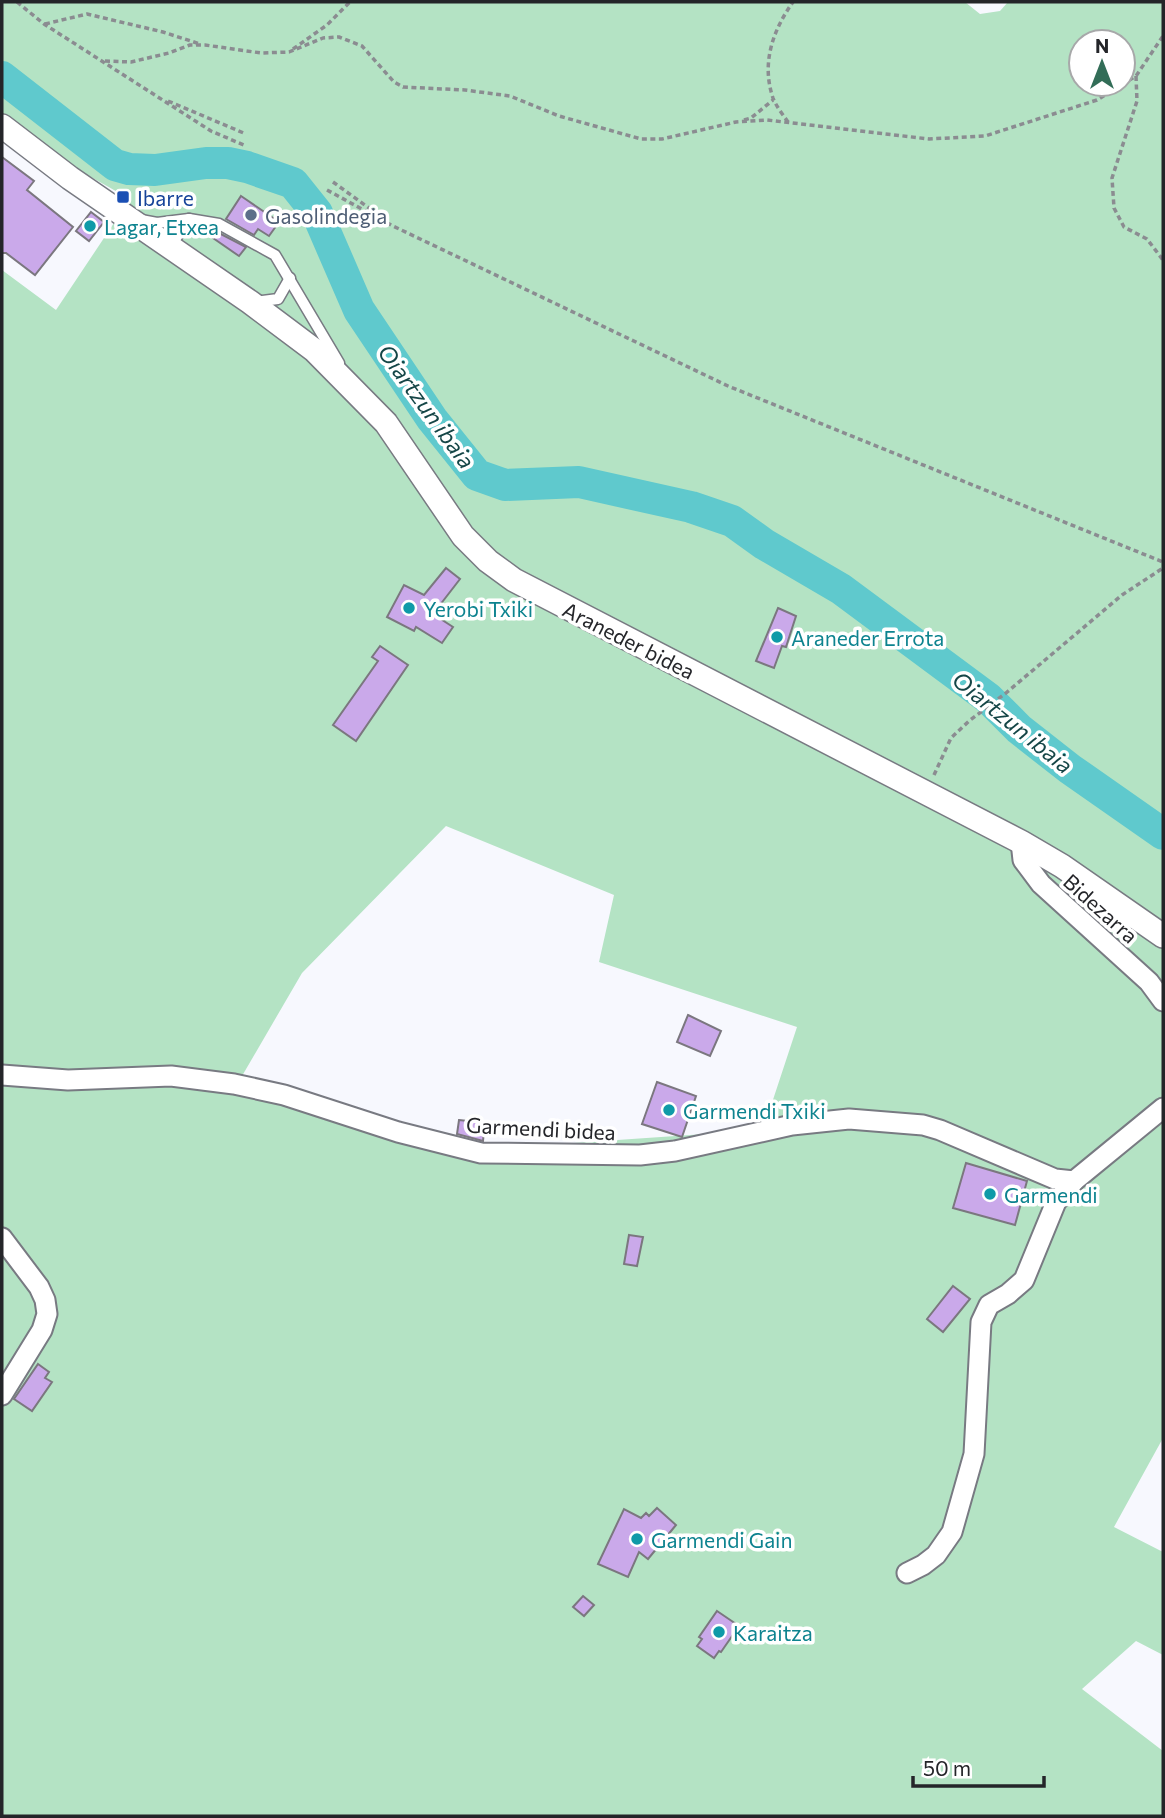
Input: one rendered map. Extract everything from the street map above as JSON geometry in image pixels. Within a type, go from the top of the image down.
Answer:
[{"type":"street","name":"Araneder bidea","points":[[2,126],[314,350],[386,423],[463,536],[488,561],[514,580],[1021,842],[1062,866],[1163,936]]},
{"type":"street","name":"Bidezarra","points":[[1021,842],[1023,860],[1041,884],[1149,982],[1163,1001]]},
{"type":"street","name":"Garmendi bidea","points":[[2,1075],[68,1080],[171,1076],[234,1084],[284,1095],[409,1135],[481,1153],[640,1154],[675,1151],[792,1125],[849,1119],[885,1121],[923,1125],[940,1130],[1048,1177],[1074,1181]]},
{"type":"street","points":[[906,1573],[936,1555],[952,1532],[974,1454],[981,1322],[989,1305],[1024,1280],[1056,1202],[1074,1181],[1163,1108]]},
{"type":"street","points":[[2,1238],[39,1287],[47,1314],[42,1330],[2,1395]]},
{"type":"lane","points":[[125,216],[157,223],[189,219],[219,223],[275,256],[353,388]]},
{"type":"lane","points":[[163,242],[176,238],[189,219]]},
{"type":"lane","points":[[250,303],[278,299],[290,278]]},
{"type":"path","points":[[17,2],[44,24],[211,131],[246,146]]},
{"type":"path","points":[[289,52],[327,25],[351,2]]},
{"type":"path","points":[[788,122],[773,100],[768,73],[772,41],[780,20],[793,2]]},
{"type":"path","points":[[44,24],[87,14],[205,45]]},
{"type":"path","points":[[1137,75],[1163,36]]},
{"type":"path","points":[[105,61],[131,62],[190,45],[261,53],[289,52],[323,38],[339,37],[362,46],[394,82],[403,87],[466,90],[510,96],[559,116],[641,139],[662,139],[751,118],[773,100]]},
{"type":"path","points":[[159,97],[246,134]]},
{"type":"path","points":[[736,122],[766,120],[929,139],[985,136],[1100,98]]},
{"type":"path","points":[[1137,98],[1112,178],[1114,208],[1124,227],[1147,240],[1163,260]]},
{"type":"path","points":[[333,182],[393,226]]},
{"type":"path","points":[[327,190],[393,226],[728,386],[1163,562]]},
{"type":"path","points":[[926,793],[951,738],[1122,595],[1163,568]]},
{"type":"green space","points":[[2,2],[965,2],[980,14],[1000,11],[1008,2],[1163,2],[1163,1438],[1114,1527],[1163,1552],[1163,1655],[1136,1641],[1082,1689],[1163,1751],[1163,1816],[2,1816],[2,270],[56,310],[130,199],[2,127]],"holes":[[[446,826],[614,895],[599,962],[797,1027],[763,1130],[485,1149],[242,1076],[302,973]]]},
{"type":"building","points":[[2,157],[34,181],[27,190],[73,227],[35,275],[6,253],[2,253]]},
{"type":"building","points":[[241,196],[279,222],[269,236],[258,229],[254,235],[226,219]]},
{"type":"building","name":"Lagar, Etxea","points":[[91,212],[104,222],[89,241],[76,231]]},
{"type":"building","points":[[217,232],[246,247],[239,256],[213,238]]},
{"type":"building","points":[[446,568],[460,579],[433,614],[453,627],[442,643],[416,627],[414,631],[387,617],[404,585],[424,595]]},
{"type":"building","name":"Araneder Errota","points":[[778,608],[796,616],[786,647],[782,646],[774,668],[756,661]]},
{"type":"building","points":[[380,646],[408,665],[356,741],[333,725],[378,661],[372,657]]},
{"type":"building","points":[[688,1015],[721,1031],[710,1056],[677,1042]]},
{"type":"building","name":"Garmendi Txiki","points":[[657,1082],[696,1096],[682,1137],[642,1124]]},
{"type":"building","points":[[459,1120],[485,1123],[483,1141],[457,1134]]},
{"type":"building","name":"Garmendi","points":[[966,1163],[1027,1181],[1015,1225],[953,1208]]},
{"type":"building","points":[[629,1235],[643,1237],[637,1266],[624,1264]]},
{"type":"building","points":[[953,1286],[970,1299],[943,1332],[927,1319]]},
{"type":"building","points":[[38,1364],[49,1372],[45,1378],[52,1382],[32,1411],[14,1399]]},
{"type":"building","name":"Garmendi Gain","points":[[657,1508],[676,1525],[648,1559],[639,1552],[628,1577],[598,1564],[624,1509],[641,1518],[646,1513],[649,1516]]},
{"type":"building","points":[[583,1596],[594,1605],[584,1616],[573,1607]]},
{"type":"building","name":"Karaitza","points":[[717,1611],[739,1626],[714,1658],[697,1646],[702,1639],[699,1637]]},
{"type":"waterway","name":"Oiartzun ibaia","points":[[2,77],[115,165],[129,169],[155,170],[228,163],[293,183],[317,213],[359,310],[432,419],[477,475],[505,485],[579,482],[691,507],[732,521],[764,544],[841,589],[988,698],[1019,729],[1070,769],[1163,834]]},
{"type":"place","name":"Ibarre","points":[[123,197]]},
{"type":"place","name":"Gasolindegia","points":[[251,215]]},
{"type":"place","name":"Lagar, Etxea","points":[[90,226]]},
{"type":"place","name":"Yerobi Txiki","points":[[409,608]]},
{"type":"place","name":"Araneder Errota","points":[[777,637]]},
{"type":"place","name":"Garmendi Txiki","points":[[669,1110]]},
{"type":"place","name":"Garmendi","points":[[990,1194]]},
{"type":"place","name":"Garmendi Gain","points":[[637,1539]]},
{"type":"place","name":"Karaitza","points":[[719,1632]]}]
